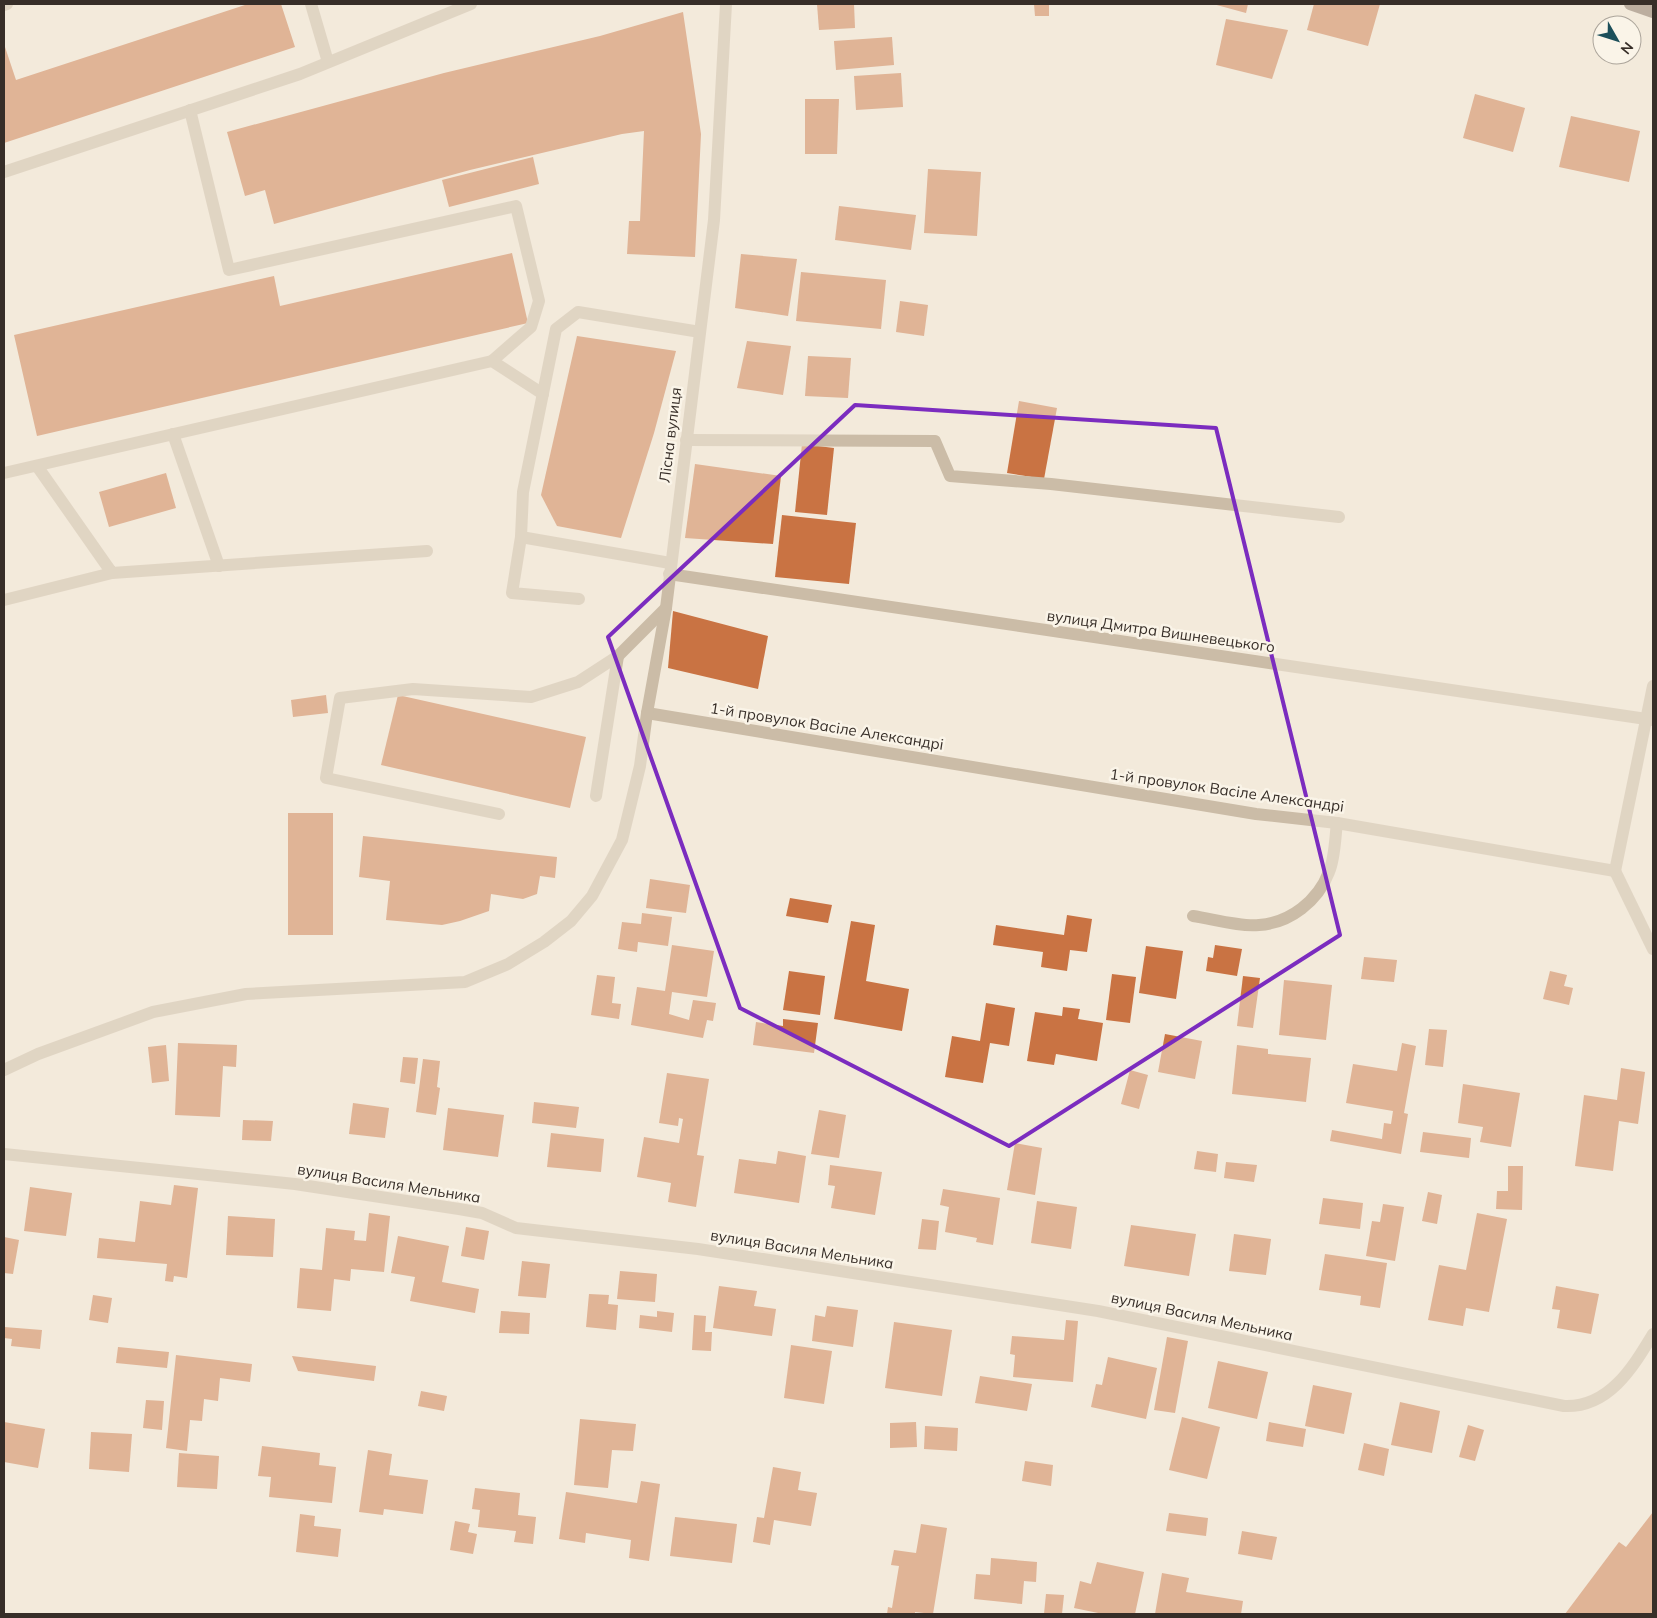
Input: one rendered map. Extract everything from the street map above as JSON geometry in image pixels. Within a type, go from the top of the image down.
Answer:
[{"type":"main road","points":[[1630,4],[1653,12]]},
{"type":"street","points":[[312,4],[328,62]]},
{"type":"street","points":[[4,172],[300,74],[471,4]]},
{"type":"street","name":"Лісна вулиця","points":[[4,1070],[38,1054],[153,1012],[246,994],[465,982],[508,964],[544,942],[564,926],[592,896],[611,864],[622,840],[640,766],[647,713],[666,608],[714,220],[726,4]]},
{"type":"street","points":[[4,473],[492,361],[531,327],[540,301],[516,206],[229,270],[190,110]]},
{"type":"street","points":[[579,599],[512,593],[521,537],[523,492],[556,330],[578,312],[700,332]]},
{"type":"street","points":[[492,361],[543,394]]},
{"type":"street","points":[[173,434],[219,566]]},
{"type":"street","points":[[686,440],[935,441],[950,476],[1051,484],[1339,517]]},
{"type":"street","points":[[37,466],[112,574]]},
{"type":"street","name":"вулиця Дмитра Вишневецького","points":[[521,537],[670,569],[1650,720]]},
{"type":"street","points":[[4,600],[112,574],[427,551]]},
{"type":"street","points":[[499,814],[326,778],[340,698],[413,688],[531,697],[578,682],[618,656],[666,608]]},
{"type":"street","points":[[596,796],[618,656]]},
{"type":"street","points":[[1653,686],[1650,720],[1615,871],[1653,948]]},
{"type":"street","name":"1-й провулок Васіле Александрі","points":[[647,713],[1247,812],[1337,823],[1615,871]]},
{"type":"street","points":[[1193,916],[1258,925],[1284,920],[1302,909],[1314,897],[1330,872],[1337,823]]},
{"type":"street","name":"вулиця Василя Мельника","points":[[4,1154],[295,1184],[459,1208],[482,1213],[516,1228],[698,1249],[1098,1311],[1538,1403],[1577,1407],[1591,1402],[1612,1389],[1630,1372],[1653,1334]]},
{"type":"highlighted area","points":[[855,405],[1216,428],[1340,935],[1009,1146],[740,1008],[608,637]]},
{"type":"building","points":[[248,4],[281,4],[295,47],[4,143],[4,44],[16,80]]},
{"type":"building","points":[[817,4],[854,4],[855,28],[819,30]]},
{"type":"building","points":[[1034,4],[1049,4],[1049,16],[1035,16]]},
{"type":"building","points":[[1213,4],[1248,4],[1246,13]]},
{"type":"building","points":[[1314,4],[1380,4],[1368,46],[1307,30]]},
{"type":"building","points":[[683,12],[701,134],[695,257],[627,254],[629,221],[640,221],[644,131],[622,134],[470,170],[274,224],[265,190],[245,196],[227,132],[444,73],[600,36]]},
{"type":"building","points":[[1226,19],[1288,30],[1272,79],[1216,65]]},
{"type":"building","points":[[892,37],[894,65],[836,70],[834,41]]},
{"type":"building","points":[[901,73],[903,107],[856,110],[854,76]]},
{"type":"building","points":[[1475,94],[1525,108],[1513,152],[1463,138]]},
{"type":"building","points":[[805,99],[839,99],[837,154],[805,154]]},
{"type":"building","points":[[1571,116],[1640,131],[1629,182],[1559,167]]},
{"type":"building","points":[[533,157],[539,184],[449,207],[442,180]]},
{"type":"building","points":[[928,169],[981,172],[977,236],[924,233]]},
{"type":"building","points":[[839,206],[916,215],[911,250],[835,240]]},
{"type":"building","points":[[512,253],[528,323],[37,436],[14,335],[274,276],[280,306]]},
{"type":"building","points":[[741,254],[797,259],[788,316],[735,308]]},
{"type":"building","points":[[801,272],[886,280],[881,329],[796,321]]},
{"type":"building","points":[[900,301],[928,305],[924,336],[896,332]]},
{"type":"building","points":[[577,336],[676,351],[654,433],[621,538],[557,526],[541,495]]},
{"type":"building","points":[[747,341],[791,346],[783,395],[737,388]]},
{"type":"building","points":[[808,356],[851,358],[848,398],[805,396]]},
{"type":"building","points":[[1019,401],[1057,408],[1044,479],[1007,473]]},
{"type":"building","points":[[802,444],[834,448],[827,515],[795,512]]},
{"type":"building","points":[[695,464],[781,476],[773,544],[685,538]]},
{"type":"building","points":[[166,473],[176,508],[109,527],[99,492]]},
{"type":"building","points":[[782,515],[856,523],[849,584],[775,577]]},
{"type":"building","points":[[673,611],[768,636],[758,689],[668,668]]},
{"type":"building","points":[[326,695],[328,713],[293,717],[291,700]]},
{"type":"building","points":[[398,695],[586,737],[570,808],[381,765]]},
{"type":"building","points":[[288,813],[333,813],[333,935],[288,935]]},
{"type":"building","points":[[363,836],[557,857],[555,878],[540,876],[537,894],[523,899],[491,894],[489,911],[460,921],[442,925],[386,920],[390,881],[359,877]]},
{"type":"building","points":[[650,879],[690,885],[686,913],[646,908]]},
{"type":"building","points":[[790,898],[832,905],[828,923],[786,916]]},
{"type":"building","points":[[642,913],[672,917],[668,946],[638,942],[637,952],[618,949],[622,922],[641,924]]},
{"type":"building","points":[[1067,915],[1092,919],[1087,952],[1070,950],[1067,971],[1041,967],[1043,952],[993,945],[996,925],[1064,935]]},
{"type":"building","points":[[851,921],[875,925],[866,981],[909,989],[902,1031],[834,1019]]},
{"type":"building","points":[[672,945],[714,951],[707,997],[672,992],[669,1014],[689,1020],[693,1000],[716,1003],[713,1021],[707,1020],[703,1038],[631,1025],[637,987],[665,991]]},
{"type":"building","points":[[1215,945],[1242,949],[1237,976],[1206,971],[1208,957],[1213,958]]},
{"type":"building","points":[[1146,946],[1183,951],[1176,999],[1139,993]]},
{"type":"building","points":[[1364,957],[1397,960],[1394,982],[1361,979]]},
{"type":"building","points":[[789,971],[825,976],[820,1015],[783,1010]]},
{"type":"building","points":[[1550,971],[1567,975],[1564,986],[1573,988],[1569,1005],[1543,999]]},
{"type":"building","points":[[1112,974],[1136,977],[1130,1023],[1106,1020]]},
{"type":"building","points":[[597,975],[615,977],[612,1003],[621,1004],[619,1019],[591,1015]]},
{"type":"building","points":[[1243,976],[1260,978],[1253,1028],[1237,1026]]},
{"type":"building","points":[[1284,980],[1332,985],[1326,1040],[1279,1035]]},
{"type":"building","points":[[986,1003],[1015,1008],[1009,1046],[990,1043],[983,1083],[945,1077],[952,1036],[980,1041]]},
{"type":"building","points":[[1063,1007],[1080,1009],[1078,1019],[1103,1023],[1097,1061],[1056,1054],[1054,1065],[1027,1061],[1035,1012],[1062,1016]]},
{"type":"building","points":[[783,1019],[818,1023],[814,1053],[753,1045],[756,1022],[783,1026]]},
{"type":"building","points":[[1429,1029],[1447,1030],[1443,1067],[1425,1065]]},
{"type":"building","points":[[1165,1034],[1202,1041],[1195,1079],[1158,1072]]},
{"type":"building","points":[[178,1043],[237,1045],[236,1067],[223,1066],[220,1117],[175,1115]]},
{"type":"building","points":[[1402,1043],[1416,1046],[1404,1113],[1408,1114],[1401,1154],[1330,1141],[1332,1130],[1382,1139],[1384,1123],[1391,1124],[1393,1111],[1346,1103],[1353,1064],[1397,1071]]},
{"type":"building","points":[[166,1045],[169,1081],[152,1083],[148,1047]]},
{"type":"building","points":[[1237,1045],[1268,1049],[1268,1054],[1311,1058],[1306,1102],[1232,1094]]},
{"type":"building","points":[[403,1057],[418,1058],[415,1084],[400,1082]]},
{"type":"building","points":[[423,1059],[440,1061],[437,1087],[440,1088],[436,1115],[416,1112]]},
{"type":"building","points":[[1621,1068],[1645,1072],[1638,1124],[1619,1121],[1613,1171],[1575,1166],[1584,1095],[1617,1100]]},
{"type":"building","points":[[1130,1070],[1148,1075],[1139,1109],[1121,1104]]},
{"type":"building","points":[[667,1073],[709,1079],[697,1155],[704,1156],[696,1207],[668,1202],[671,1183],[637,1177],[644,1137],[679,1143],[683,1119],[679,1118],[678,1126],[659,1123]]},
{"type":"building","points":[[1463,1084],[1520,1093],[1511,1147],[1480,1142],[1483,1127],[1458,1123]]},
{"type":"building","points":[[534,1102],[579,1107],[576,1128],[532,1123]]},
{"type":"building","points":[[353,1103],[389,1108],[385,1138],[349,1134]]},
{"type":"building","points":[[448,1108],[504,1115],[498,1157],[443,1150]]},
{"type":"building","points":[[819,1110],[846,1115],[839,1158],[811,1154]]},
{"type":"building","points":[[243,1120],[273,1121],[271,1141],[242,1140]]},
{"type":"building","points":[[1423,1132],[1471,1138],[1469,1158],[1420,1152]]},
{"type":"building","points":[[551,1133],[604,1139],[601,1172],[547,1167]]},
{"type":"building","points":[[1015,1143],[1042,1148],[1035,1195],[1007,1190]]},
{"type":"building","points":[[778,1151],[806,1156],[799,1203],[734,1193],[739,1159],[776,1164]]},
{"type":"building","points":[[1197,1151],[1218,1154],[1216,1172],[1194,1169]]},
{"type":"building","points":[[1226,1162],[1257,1165],[1254,1182],[1224,1178]]},
{"type":"building","points":[[830,1165],[882,1172],[875,1215],[831,1208],[835,1186],[828,1185]]},
{"type":"building","points":[[1508,1166],[1523,1166],[1522,1210],[1496,1209],[1497,1191],[1508,1191]]},
{"type":"building","points":[[174,1185],[198,1188],[187,1278],[174,1276],[173,1282],[165,1281],[167,1264],[97,1258],[99,1238],[135,1242],[140,1201],[171,1205]]},
{"type":"building","points":[[30,1187],[72,1193],[66,1236],[24,1231]]},
{"type":"building","points":[[943,1189],[1000,1198],[993,1245],[976,1242],[977,1238],[945,1232],[949,1207],[940,1205]]},
{"type":"building","points":[[1428,1192],[1442,1195],[1437,1224],[1422,1221]]},
{"type":"building","points":[[1323,1198],[1363,1203],[1360,1229],[1319,1224]]},
{"type":"building","points":[[1037,1201],[1077,1207],[1071,1249],[1031,1243]]},
{"type":"building","points":[[1383,1204],[1404,1207],[1395,1261],[1366,1256],[1372,1221],[1380,1222]]},
{"type":"building","points":[[369,1213],[390,1216],[384,1272],[351,1269],[350,1281],[334,1279],[331,1311],[297,1308],[300,1268],[322,1270],[326,1228],[355,1231],[354,1240],[366,1241]]},
{"type":"building","points":[[1477,1213],[1507,1219],[1489,1312],[1466,1308],[1463,1326],[1428,1320],[1439,1265],[1466,1270]]},
{"type":"building","points":[[228,1216],[275,1219],[273,1257],[226,1255]]},
{"type":"building","points":[[922,1219],[939,1221],[936,1250],[918,1249]]},
{"type":"building","points":[[1131,1225],[1196,1234],[1189,1276],[1124,1266]]},
{"type":"building","points":[[466,1227],[489,1231],[484,1260],[461,1256]]},
{"type":"building","points":[[1234,1234],[1271,1239],[1266,1275],[1229,1271]]},
{"type":"building","points":[[398,1236],[449,1246],[442,1282],[479,1289],[475,1313],[410,1301],[415,1277],[391,1273]]},
{"type":"building","points":[[4,1237],[19,1240],[13,1274],[4,1273]]},
{"type":"building","points":[[1325,1254],[1387,1263],[1380,1308],[1360,1305],[1361,1296],[1319,1290]]},
{"type":"building","points":[[522,1261],[550,1264],[546,1298],[518,1296]]},
{"type":"building","points":[[620,1271],[657,1274],[655,1302],[617,1299]]},
{"type":"building","points":[[719,1286],[757,1291],[754,1306],[776,1309],[772,1336],[713,1328]]},
{"type":"building","points":[[1556,1286],[1599,1294],[1591,1334],[1557,1328],[1560,1310],[1552,1309]]},
{"type":"building","points":[[589,1294],[609,1295],[608,1304],[618,1305],[616,1330],[586,1327]]},
{"type":"building","points":[[93,1295],[112,1298],[108,1323],[89,1320]]},
{"type":"building","points":[[827,1306],[858,1310],[853,1347],[812,1341],[815,1315],[825,1317]]},
{"type":"building","points":[[501,1311],[530,1313],[529,1334],[499,1333]]},
{"type":"building","points":[[657,1311],[674,1313],[672,1332],[639,1328],[640,1315],[657,1317]]},
{"type":"building","points":[[694,1315],[706,1316],[705,1332],[712,1332],[711,1351],[692,1350]]},
{"type":"building","points":[[1066,1320],[1078,1321],[1073,1382],[1013,1377],[1015,1355],[1010,1354],[1012,1336],[1064,1340]]},
{"type":"building","points":[[894,1322],[952,1330],[942,1396],[885,1388]]},
{"type":"building","points":[[4,1327],[42,1330],[40,1349],[11,1346],[12,1339],[4,1338]]},
{"type":"building","points":[[1167,1337],[1188,1341],[1175,1413],[1154,1410]]},
{"type":"building","points":[[791,1345],[832,1351],[824,1404],[784,1398]]},
{"type":"building","points":[[118,1347],[169,1352],[167,1368],[116,1363]]},
{"type":"building","points":[[176,1355],[252,1364],[250,1382],[220,1378],[218,1401],[204,1399],[202,1421],[190,1420],[187,1451],[166,1448]]},
{"type":"building","points":[[292,1356],[376,1366],[374,1381],[298,1371]]},
{"type":"building","points":[[1108,1357],[1157,1368],[1146,1419],[1091,1407],[1096,1384],[1102,1385]]},
{"type":"building","points":[[1218,1361],[1268,1372],[1257,1419],[1208,1408]]},
{"type":"building","points":[[980,1376],[1032,1384],[1027,1411],[975,1403]]},
{"type":"building","points":[[1313,1385],[1352,1393],[1344,1434],[1305,1426]]},
{"type":"building","points":[[421,1391],[447,1396],[444,1411],[418,1406]]},
{"type":"building","points":[[146,1400],[164,1401],[162,1430],[143,1428]]},
{"type":"building","points":[[1400,1402],[1440,1411],[1432,1453],[1391,1445]]},
{"type":"building","points":[[1182,1417],[1220,1427],[1207,1479],[1169,1470]]},
{"type":"building","points":[[580,1419],[636,1424],[633,1451],[612,1450],[608,1488],[574,1485]]},
{"type":"building","points":[[4,1422],[45,1429],[38,1468],[4,1462]]},
{"type":"building","points":[[916,1422],[917,1447],[890,1448],[890,1423]]},
{"type":"building","points":[[1269,1422],[1306,1429],[1303,1447],[1266,1441]]},
{"type":"building","points":[[1468,1425],[1484,1430],[1475,1461],[1459,1457]]},
{"type":"building","points":[[925,1426],[958,1428],[957,1451],[924,1449]]},
{"type":"building","points":[[91,1432],[132,1434],[129,1472],[89,1469]]},
{"type":"building","points":[[1364,1443],[1389,1449],[1384,1476],[1358,1470]]},
{"type":"building","points":[[262,1446],[320,1453],[319,1465],[336,1467],[332,1503],[269,1497],[271,1477],[258,1476]]},
{"type":"building","points":[[368,1450],[392,1454],[389,1475],[428,1480],[423,1514],[384,1509],[383,1515],[359,1512]]},
{"type":"building","points":[[179,1453],[219,1456],[217,1489],[177,1487]]},
{"type":"building","points":[[1025,1461],[1053,1465],[1051,1486],[1022,1481]]},
{"type":"building","points":[[773,1467],[801,1472],[798,1490],[817,1493],[811,1526],[774,1520],[770,1545],[753,1542],[757,1517],[764,1518]]},
{"type":"building","points":[[641,1481],[660,1484],[649,1561],[629,1558],[631,1540],[586,1533],[585,1543],[559,1539],[566,1492],[637,1503]]},
{"type":"building","points":[[475,1488],[520,1493],[518,1515],[536,1517],[533,1544],[514,1542],[516,1531],[478,1527],[480,1510],[472,1509]]},
{"type":"building","points":[[1653,1512],[1653,1614],[1565,1614],[1619,1542],[1626,1547]]},
{"type":"building","points":[[1169,1513],[1208,1518],[1206,1536],[1166,1531]]},
{"type":"building","points":[[300,1514],[315,1516],[314,1526],[341,1529],[338,1557],[296,1552]]},
{"type":"building","points":[[675,1517],[737,1524],[732,1563],[670,1556]]},
{"type":"building","points":[[455,1521],[470,1524],[468,1532],[477,1534],[473,1554],[450,1550]]},
{"type":"building","points":[[921,1524],[947,1528],[933,1614],[915,1612],[915,1614],[887,1614],[888,1607],[892,1608],[899,1566],[891,1565],[894,1550],[916,1553]]},
{"type":"building","points":[[1242,1531],[1277,1537],[1272,1560],[1238,1554]]},
{"type":"building","points":[[991,1558],[1037,1562],[1036,1582],[1024,1581],[1022,1604],[974,1599],[976,1574],[990,1575]]},
{"type":"building","points":[[1097,1562],[1144,1572],[1135,1614],[1103,1614],[1074,1608],[1080,1581],[1091,1584]]},
{"type":"building","points":[[1162,1573],[1189,1578],[1186,1592],[1243,1601],[1241,1614],[1155,1614]]},
{"type":"building","points":[[1046,1594],[1064,1595],[1062,1614],[1044,1614]]}]
